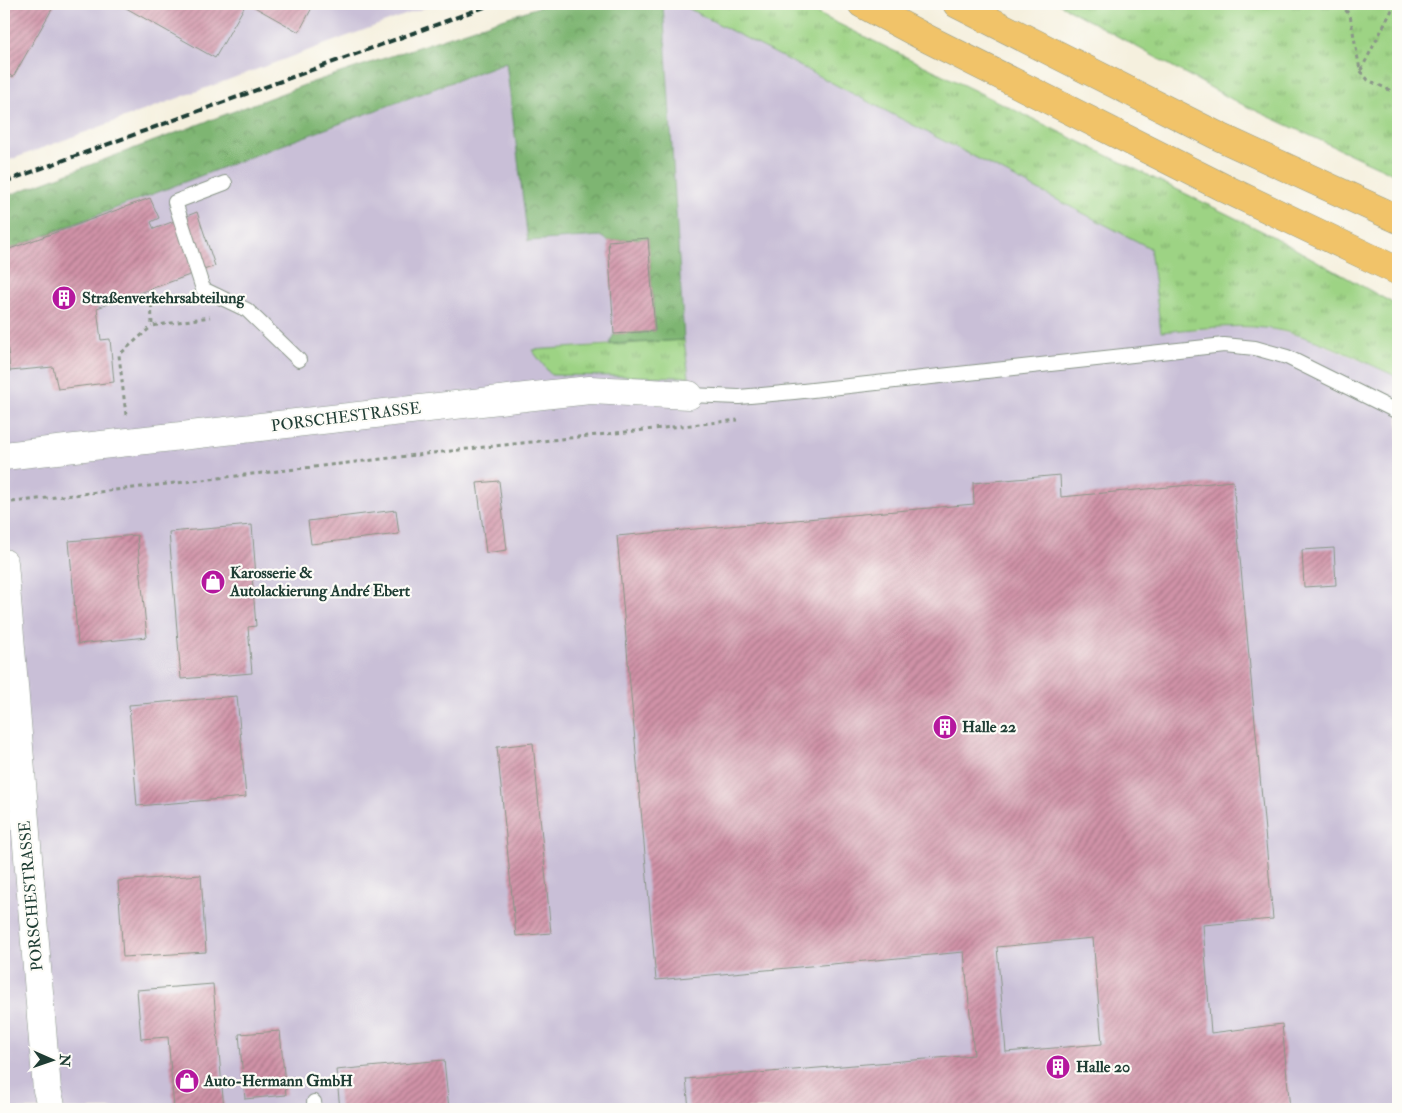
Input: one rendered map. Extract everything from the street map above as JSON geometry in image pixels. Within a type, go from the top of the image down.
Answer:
[{"type":"highway","points":[[862,4],[1213,182],[1398,272]]},
{"type":"highway","points":[[957,4],[1220,137],[1398,219]]},
{"type":"street","name":"PORSCHESTRASSE","points":[[4,456],[590,390],[689,395]]},
{"type":"street","name":"PORSCHESTRASSE","points":[[4,563],[47,1090],[52,1109]]},
{"type":"lane","points":[[225,183],[175,202],[203,289],[247,310],[299,360]]},
{"type":"lane","points":[[689,395],[738,397],[794,392],[1224,345],[1255,348],[1287,357],[1398,412]]},
{"type":"path","points":[[1340,4],[1350,15],[1360,70],[1368,80],[1398,94]]},
{"type":"path","points":[[1360,70],[1395,4]]},
{"type":"path","points":[[151,288],[152,326]]},
{"type":"path","points":[[129,442],[119,355],[152,326],[247,310]]},
{"type":"path","points":[[4,503],[485,447],[738,420]]},
{"type":"shaded area","points":[[4,4],[435,4],[4,162]]},
{"type":"shaded area","points":[[663,4],[680,4],[1151,248],[1161,332],[1230,327],[1265,328],[1308,338],[1398,377],[1398,1109],[4,1109],[4,251],[506,62],[528,241],[601,235],[608,241],[648,238],[655,331],[614,334],[609,344],[533,350],[689,377],[684,340]]},
{"type":"green space","points":[[547,4],[663,4],[684,340],[609,344],[614,334],[655,331],[648,238],[608,241],[600,236],[528,241],[506,62],[4,251],[4,197],[307,84]]},
{"type":"green space","points":[[680,4],[798,4],[1272,236],[1398,306],[1398,377],[1316,341],[1282,331],[1265,328],[1213,327],[1161,332],[1150,248]]},
{"type":"green space","points":[[1059,4],[1398,4],[1398,49],[1394,58],[1398,60],[1398,176],[1235,101]]},
{"type":"green space","points":[[684,340],[689,377],[551,375],[532,350]]},
{"type":"building","points":[[4,4],[55,4],[13,77],[4,72]]},
{"type":"building","points":[[119,4],[246,4],[215,58]]},
{"type":"building","points":[[249,4],[314,4],[299,32]]},
{"type":"building","name":"Straßenverkehrsabteilung","points":[[150,198],[159,218],[151,222],[154,229],[197,212],[215,266],[97,308],[101,340],[110,339],[114,382],[58,389],[53,367],[10,371],[4,310],[4,251]]},
{"type":"building","points":[[648,238],[655,331],[614,334],[608,241]]},
{"type":"building","name":"Halle 22","points":[[1060,475],[1061,497],[1233,481],[1273,919],[1203,925],[1211,1033],[1282,1024],[1290,1109],[689,1109],[686,1079],[974,1055],[964,952],[656,980],[617,536],[974,504],[973,483]],"holes":[[[1093,938],[1102,1044],[1006,1052],[997,947]]]},
{"type":"building","points":[[499,481],[507,550],[486,553],[477,483]]},
{"type":"building","points":[[396,510],[399,534],[311,544],[308,521]]},
{"type":"building","points":[[252,525],[256,576],[252,576],[256,626],[248,627],[252,673],[181,679],[169,532]]},
{"type":"building","points":[[137,535],[147,637],[78,644],[69,541]]},
{"type":"building","points":[[1334,548],[1336,585],[1304,587],[1302,550]]},
{"type":"building","points":[[237,696],[246,797],[137,806],[129,705]]},
{"type":"building","points":[[533,743],[551,933],[516,936],[497,747]]},
{"type":"building","points":[[201,875],[206,952],[123,957],[118,881]]},
{"type":"building","points":[[213,984],[224,1109],[174,1109],[168,1037],[141,1039],[137,990]]},
{"type":"building","points":[[280,1031],[286,1095],[245,1099],[239,1034]]},
{"type":"building","points":[[444,1060],[449,1109],[340,1109],[336,1070]]},
{"type":"railway","points":[[4,182],[493,4]]},
{"type":"place","name":"Straßenverkehrsabteilung","points":[[64,298]]},
{"type":"place","name":"Karosserie & Autolackierung André Ebert","points":[[213,582]]},
{"type":"place","name":"Halle 22","points":[[945,727]]},
{"type":"place","name":"Halle 20","points":[[1058,1067]]},
{"type":"place","name":"Auto-Hermann GmbH","points":[[187,1081]]}]
